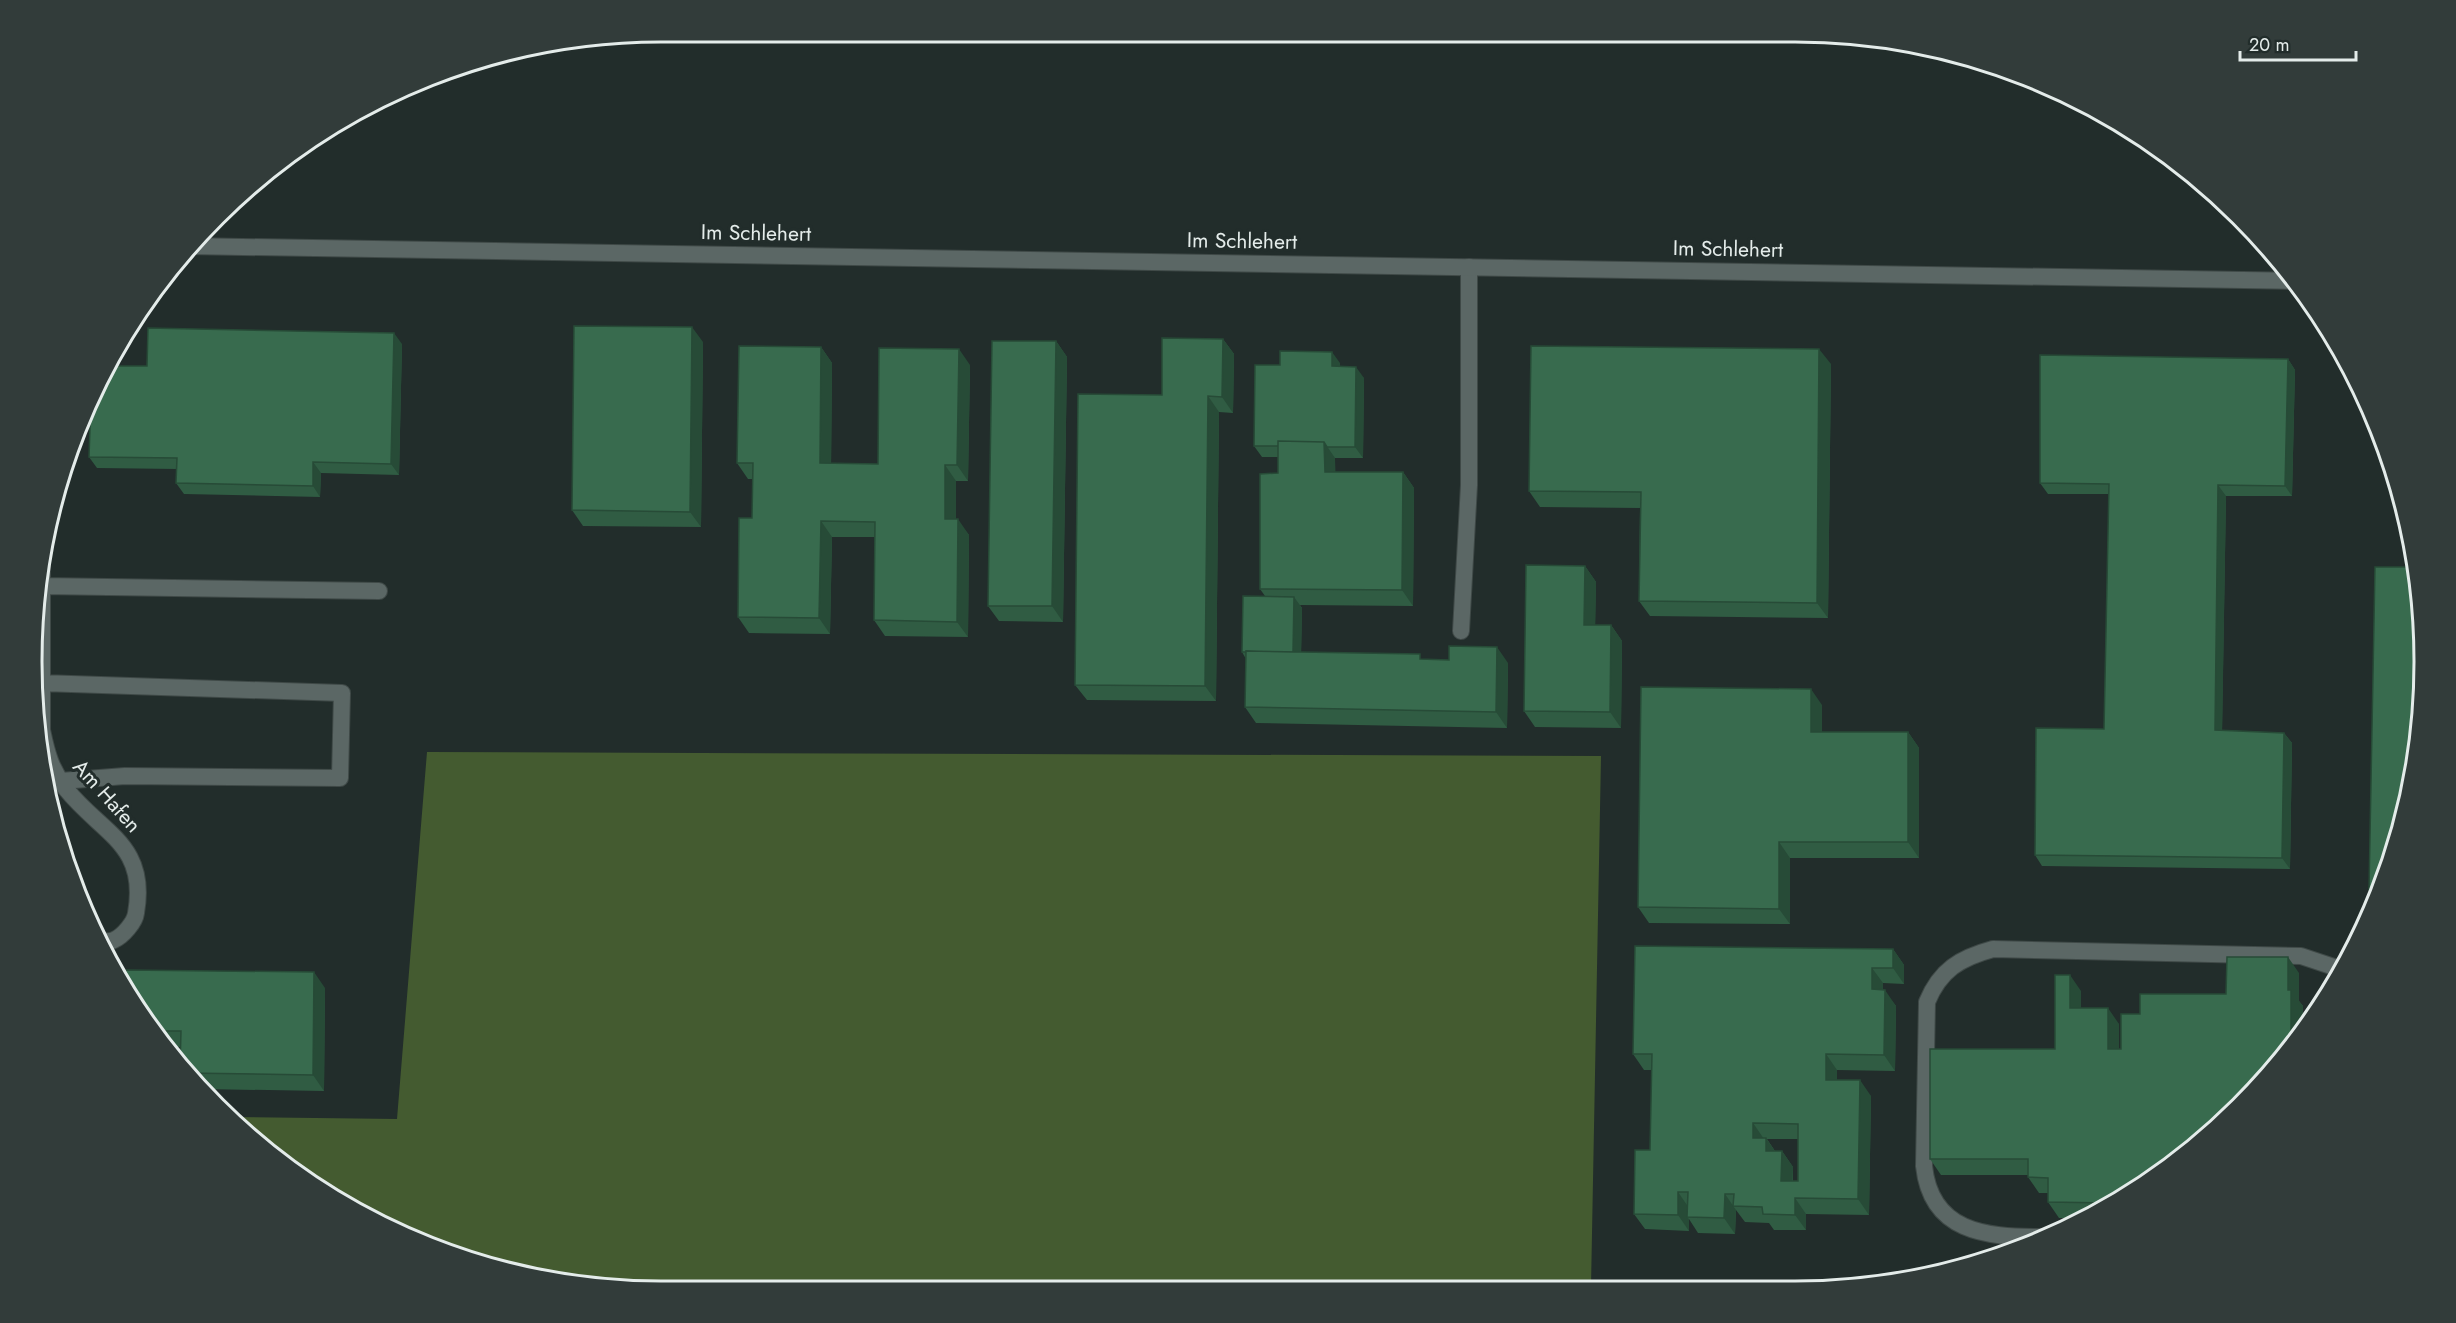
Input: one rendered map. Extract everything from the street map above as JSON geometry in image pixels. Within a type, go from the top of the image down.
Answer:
[{"type":"street","name":"Im Schlehert","points":[[202,246],[2282,280]]},
{"type":"street","points":[[1461,631],[1469,485],[1469,267]]},
{"type":"street","points":[[46,586],[379,591]]},
{"type":"street","points":[[43,683],[342,693],[340,778],[125,776],[61,781]]},
{"type":"street","name":"Am Hafen","points":[[51,765],[67,790],[121,843],[134,863],[140,892],[135,921],[114,940],[109,940]]},
{"type":"street","points":[[2024,1237],[2001,1237],[1952,1221],[1941,1212],[1926,1184],[1924,1166],[1927,1002],[1934,984],[1949,968],[1972,954],[1993,949],[2301,956],[2333,967]]},
{"type":"green space","points":[[427,752],[1601,756],[1591,1281],[662,1281],[581,1276],[501,1260],[424,1234],[352,1198],[317,1177],[284,1153],[242,1117],[397,1119]]},
{"type":"building","points":[[574,326],[692,327],[690,512],[572,510]]},
{"type":"building","points":[[148,328],[394,333],[391,464],[313,462],[313,486],[176,483],[177,458],[89,457],[90,421],[118,366],[147,366]]},
{"type":"building","points":[[1162,338],[1223,339],[1222,397],[1208,396],[1205,686],[1075,685],[1078,394],[1162,395]]},
{"type":"building","points":[[992,341],[1056,341],[1052,606],[988,606]]},
{"type":"building","points":[[739,346],[821,347],[820,463],[878,464],[879,348],[959,349],[957,465],[945,465],[945,519],[958,519],[957,622],[874,620],[875,522],[821,521],[819,618],[738,617],[739,518],[752,518],[753,463],[737,463]]},
{"type":"building","points":[[1531,346],[1819,349],[1817,603],[1639,601],[1641,492],[1529,491]]},
{"type":"building","points":[[1280,351],[1332,352],[1332,366],[1356,367],[1355,447],[1327,447],[1324,442],[1278,441],[1278,446],[1254,446],[1255,365],[1280,365]]},
{"type":"building","points":[[2040,355],[2288,359],[2285,486],[2218,485],[2215,730],[2284,733],[2282,858],[2035,855],[2036,728],[2104,729],[2109,484],[2040,483]]},
{"type":"building","points":[[1278,441],[1324,442],[1325,472],[1403,472],[1402,590],[1260,589],[1260,474],[1278,473]]},
{"type":"building","points":[[1526,565],[1585,566],[1584,625],[1611,625],[1610,712],[1524,711]]},
{"type":"building","points":[[2375,567],[2407,567],[2413,621],[2414,662],[2409,742],[2393,822],[2369,890]]},
{"type":"building","points":[[1243,596],[1294,597],[1293,652],[1242,652]]},
{"type":"building","points":[[1449,646],[1497,647],[1496,712],[1245,707],[1246,651],[1420,654],[1420,659],[1449,660]]},
{"type":"building","points":[[1641,687],[1811,689],[1811,732],[1908,732],[1908,842],[1779,842],[1779,909],[1638,907]]},
{"type":"building","points":[[1635,946],[1893,949],[1893,968],[1872,968],[1872,989],[1885,990],[1884,1055],[1826,1054],[1826,1080],[1860,1080],[1858,1199],[1795,1198],[1795,1215],[1763,1214],[1762,1207],[1733,1206],[1734,1194],[1725,1194],[1724,1218],[1687,1217],[1688,1192],[1678,1192],[1678,1215],[1634,1214],[1635,1150],[1650,1150],[1652,1054],[1633,1054]],"holes":[[[1753,1123],[1798,1124],[1798,1181],[1781,1181],[1782,1151],[1766,1151],[1766,1138],[1753,1138]]]},
{"type":"building","points":[[2227,957],[2288,957],[2291,1032],[2233,1100],[2203,1127],[2139,1177],[2104,1198],[2095,1203],[2048,1202],[2048,1178],[2028,1177],[2028,1159],[1930,1159],[1930,1049],[2055,1049],[2055,975],[2070,975],[2070,1008],[2108,1008],[2108,1049],[2121,1049],[2121,1014],[2140,1014],[2140,994],[2226,994]]},
{"type":"building","points":[[126,970],[314,972],[313,1075],[199,1073],[180,1051],[181,1031],[164,1031]]}]
